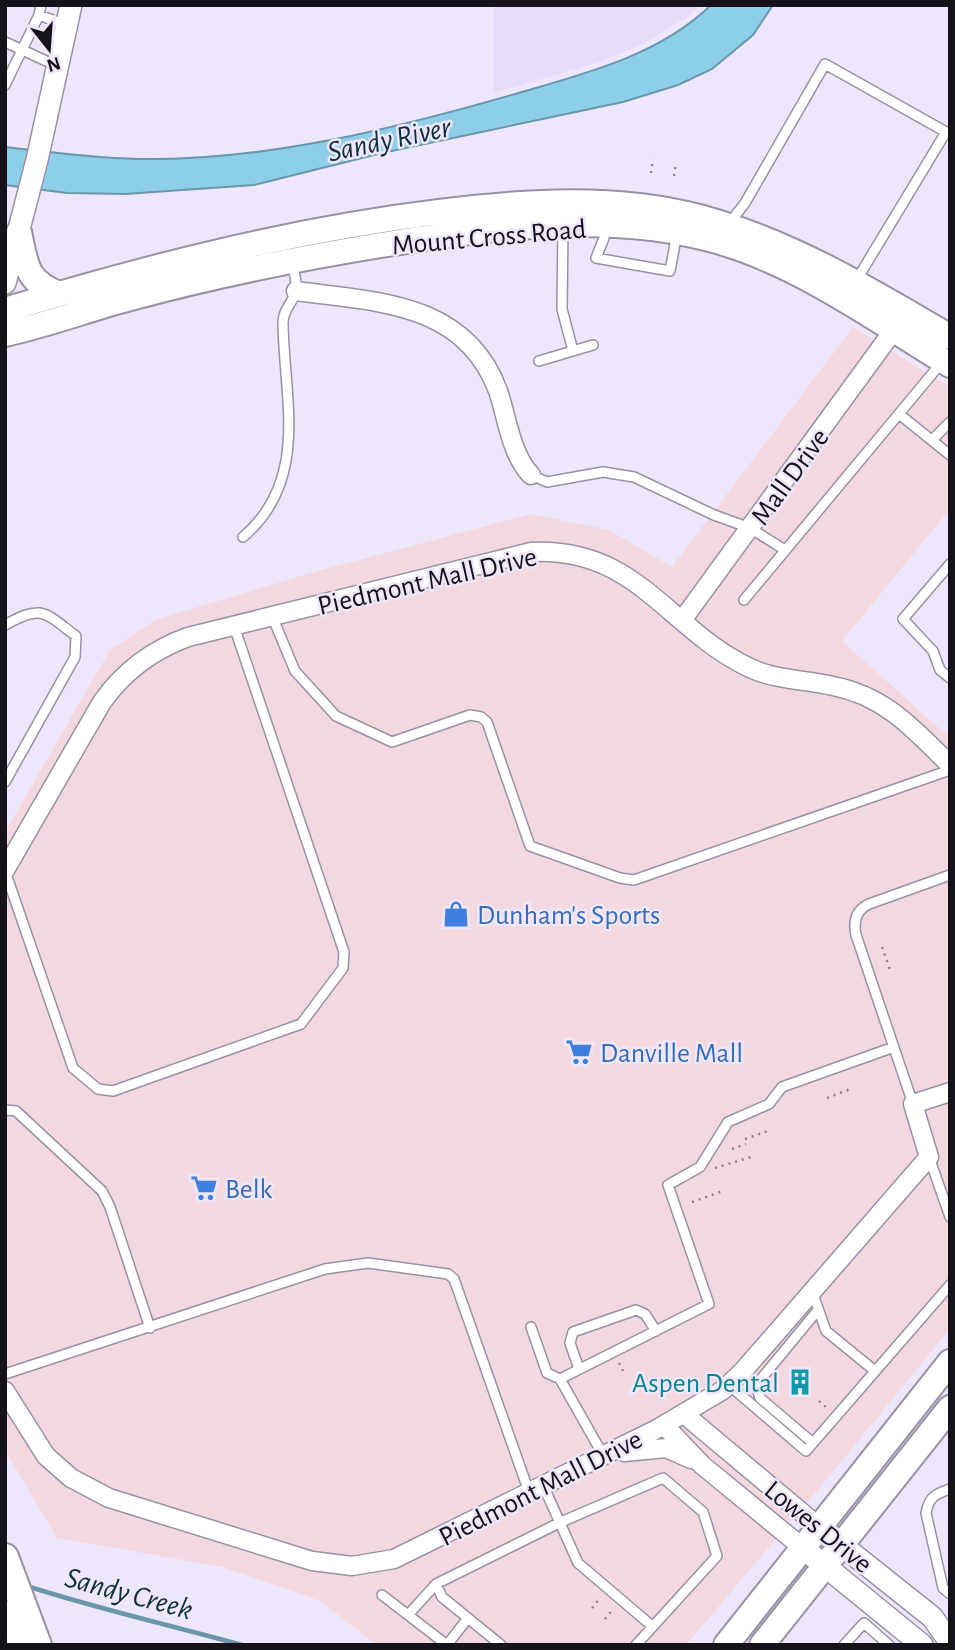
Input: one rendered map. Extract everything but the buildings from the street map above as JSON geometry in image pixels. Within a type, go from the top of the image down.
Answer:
[{"type":"main road","name":"Mount Cross Road","points":[[5,310],[221,250],[329,227],[464,209],[606,215],[678,223],[834,268],[850,291],[893,331],[948,354]]},
{"type":"main road","name":"Mount Cross Road","points":[[5,334],[126,299],[292,260],[565,214]]},
{"type":"main road","points":[[20,227],[30,274],[42,287],[59,293]]},
{"type":"main road","name":"Mount Cross Road","points":[[850,291],[948,354]]},
{"type":"main road","points":[[726,1645],[950,1362]]},
{"type":"main road","points":[[762,1645],[950,1408]]},
{"type":"main road","points":[[5,1557],[38,1645]]},
{"type":"main road","points":[[5,1614],[16,1645]]},
{"type":"street","points":[[7,271],[48,112],[68,15]]},
{"type":"street","points":[[296,291],[402,305],[448,326],[467,343],[489,372],[521,460],[531,475]]},
{"type":"street","name":"Mall Drive","points":[[682,619],[893,331]]},
{"type":"street","name":"Piedmont Mall Drive","points":[[5,871],[96,711],[121,678],[148,655],[171,643],[517,554],[549,551],[584,557],[612,567],[730,656],[755,670],[850,690],[879,701],[909,724],[950,767]]},
{"type":"street","points":[[929,1157],[913,1104],[950,1092]]},
{"type":"street","name":"Piedmont Mall Drive","points":[[5,1391],[41,1451],[64,1473],[89,1489],[133,1506],[323,1564],[363,1565],[394,1559],[664,1425],[729,1385],[929,1157]]},
{"type":"street","name":"Lowes Drive","points":[[684,1414],[932,1617],[950,1642]]},
{"type":"street","name":"Lowes Drive","points":[[664,1425],[702,1465],[922,1645]]},
{"type":"street","points":[[603,1455],[666,1448],[702,1465]]},
{"type":"lane","points":[[5,85],[40,10],[68,15]]},
{"type":"lane","points":[[5,42],[57,66]]},
{"type":"lane","points":[[729,236],[735,216],[825,64],[946,132],[850,291]]},
{"type":"lane","points":[[565,214],[562,309],[573,351]]},
{"type":"lane","points":[[606,215],[604,237],[596,258],[670,271],[678,223]]},
{"type":"lane","points":[[243,537],[258,523],[279,488],[289,436],[289,384],[283,320],[296,291],[292,260]]},
{"type":"lane","points":[[539,361],[593,345]]},
{"type":"lane","points":[[744,600],[948,354]]},
{"type":"lane","points":[[899,414],[950,455]]},
{"type":"lane","points":[[932,440],[950,422]]},
{"type":"lane","points":[[531,475],[547,482],[603,472],[634,477],[714,515],[750,528],[785,550]]},
{"type":"lane","points":[[950,564],[903,619],[933,651],[940,670],[950,678]]},
{"type":"lane","points":[[5,625],[29,612],[47,614],[76,636],[75,657],[5,782]]},
{"type":"lane","points":[[272,616],[295,671],[336,716],[392,742],[470,715],[481,717],[486,722],[530,846],[620,878],[634,880],[950,767]]},
{"type":"lane","points":[[5,871],[73,1068],[99,1089],[113,1091],[301,1024],[343,968],[344,952],[234,626]]},
{"type":"lane","points":[[913,1104],[856,934],[856,918],[869,904],[950,875]]},
{"type":"lane","points":[[560,1379],[709,1304],[668,1185],[702,1165],[728,1122],[769,1104],[784,1086],[894,1047]]},
{"type":"lane","points":[[5,1110],[16,1111],[102,1191],[150,1328]]},
{"type":"lane","points":[[929,1157],[950,1217]]},
{"type":"lane","points":[[5,1374],[325,1269],[368,1263],[448,1274],[454,1279],[536,1488],[559,1523],[578,1563],[652,1626]]},
{"type":"lane","points":[[729,1385],[806,1451],[950,1285]]},
{"type":"lane","points":[[812,1291],[826,1331],[875,1371]]},
{"type":"lane","points":[[579,1370],[570,1343],[573,1332],[636,1310],[645,1314],[656,1331]]},
{"type":"lane","points":[[813,1443],[761,1398],[756,1384],[818,1310]]},
{"type":"lane","points":[[531,1326],[547,1373],[560,1379],[603,1455]]},
{"type":"lane","points":[[408,1615],[436,1584],[559,1523],[663,1478],[703,1512],[717,1556],[636,1645]]},
{"type":"lane","points":[[950,1489],[933,1494],[926,1513],[943,1588],[950,1594]]},
{"type":"lane","points":[[436,1584],[442,1597],[501,1645]]},
{"type":"lane","points":[[382,1595],[447,1645],[468,1618]]},
{"type":"lane","points":[[844,1645],[864,1623],[889,1645]]},
{"type":"path","points":[[651,173],[653,159]]},
{"type":"path","points":[[674,176],[676,163]]},
{"type":"path","points":[[882,947],[891,973]]},
{"type":"path","points":[[827,1098],[853,1088]]},
{"type":"path","points":[[745,1139],[768,1131]]},
{"type":"path","points":[[732,1149],[746,1144]]},
{"type":"path","points":[[715,1168],[751,1157]]},
{"type":"path","points":[[692,1202],[723,1191]]},
{"type":"path","points":[[618,1360],[623,1370]]},
{"type":"path","points":[[592,1608],[602,1596]]},
{"type":"path","points":[[605,1619],[615,1606]]},
{"type":"shaded area","points":[[494,5],[700,5],[689,16],[641,45],[600,62],[494,93]]},
{"type":"shaded area","name":"Danville Mall","points":[[853,327],[950,387],[950,509],[842,641],[950,738],[950,1329],[686,1645],[377,1645],[320,1601],[223,1567],[57,1538],[5,1450],[5,832],[110,650],[155,620],[314,572],[531,514],[609,530],[672,567]]},
{"type":"water","name":"Sandy River","points":[[711,5],[773,5],[753,35],[712,69],[678,85],[623,102],[382,153],[254,185],[125,194],[67,193],[5,185],[5,147],[104,157],[186,158],[332,140],[428,118],[622,60],[670,37]]},
{"type":"waterway","name":"Sandy Creek","points":[[27,1586],[242,1645]]},
{"type":"place","name":"Dunham's Sports","points":[[456,914]]},
{"type":"place","name":"Danville Mall","points":[[579,1052]]},
{"type":"place","name":"Belk","points":[[204,1188]]},
{"type":"place","name":"Aspen Dental","points":[[800,1382]]}]
